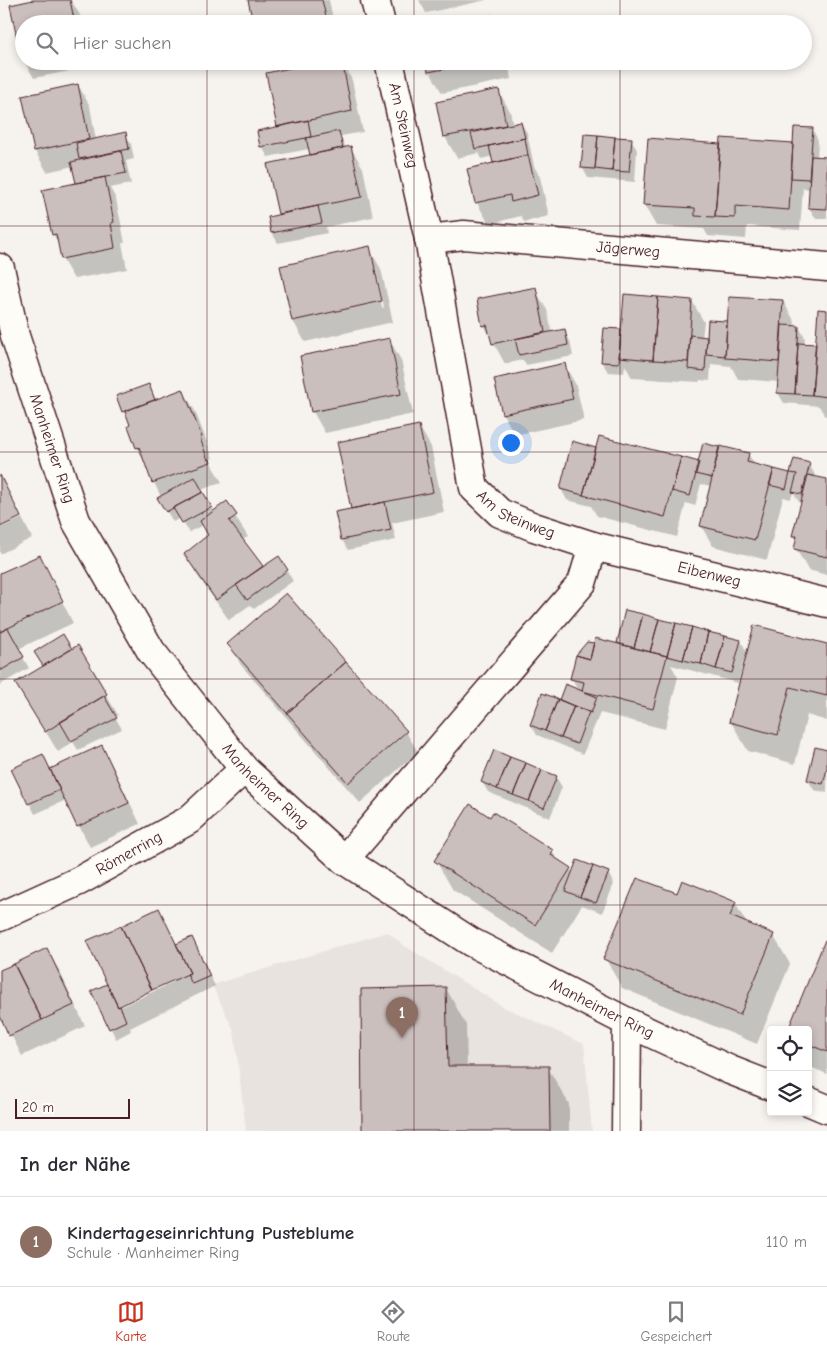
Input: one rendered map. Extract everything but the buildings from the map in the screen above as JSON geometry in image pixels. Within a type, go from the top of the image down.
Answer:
[{"type":"street","points":[[375,0],[378,15]]},
{"type":"street","name":"Am Steinweg","points":[[391,70],[429,240],[474,488],[500,513],[534,527],[593,546]]},
{"type":"street","name":"Jägerweg","points":[[429,240],[464,235],[827,266]]},
{"type":"street","name":"Manheimer Ring","points":[[0,268],[15,336],[76,521],[151,651],[244,770],[344,860],[471,942],[627,1022],[730,1070],[767,1084]]},
{"type":"street","points":[[344,860],[582,583],[593,546]]},
{"type":"street","name":"Eibenweg","points":[[593,546],[827,603]]},
{"type":"street","name":"Römerring","points":[[0,917],[79,881],[189,820],[244,770]]},
{"type":"street","points":[[626,1131],[627,1022]]},
{"type":"street","points":[[812,1103],[827,1109]]},
{"type":"shaded area","points":[[387,932],[405,946],[504,1007],[584,1044],[592,1131],[246,1131],[234,1031],[212,985]]},
{"type":"place","name":"Kindertageseinrichtung Pusteblume","points":[[402,1038]]}]
